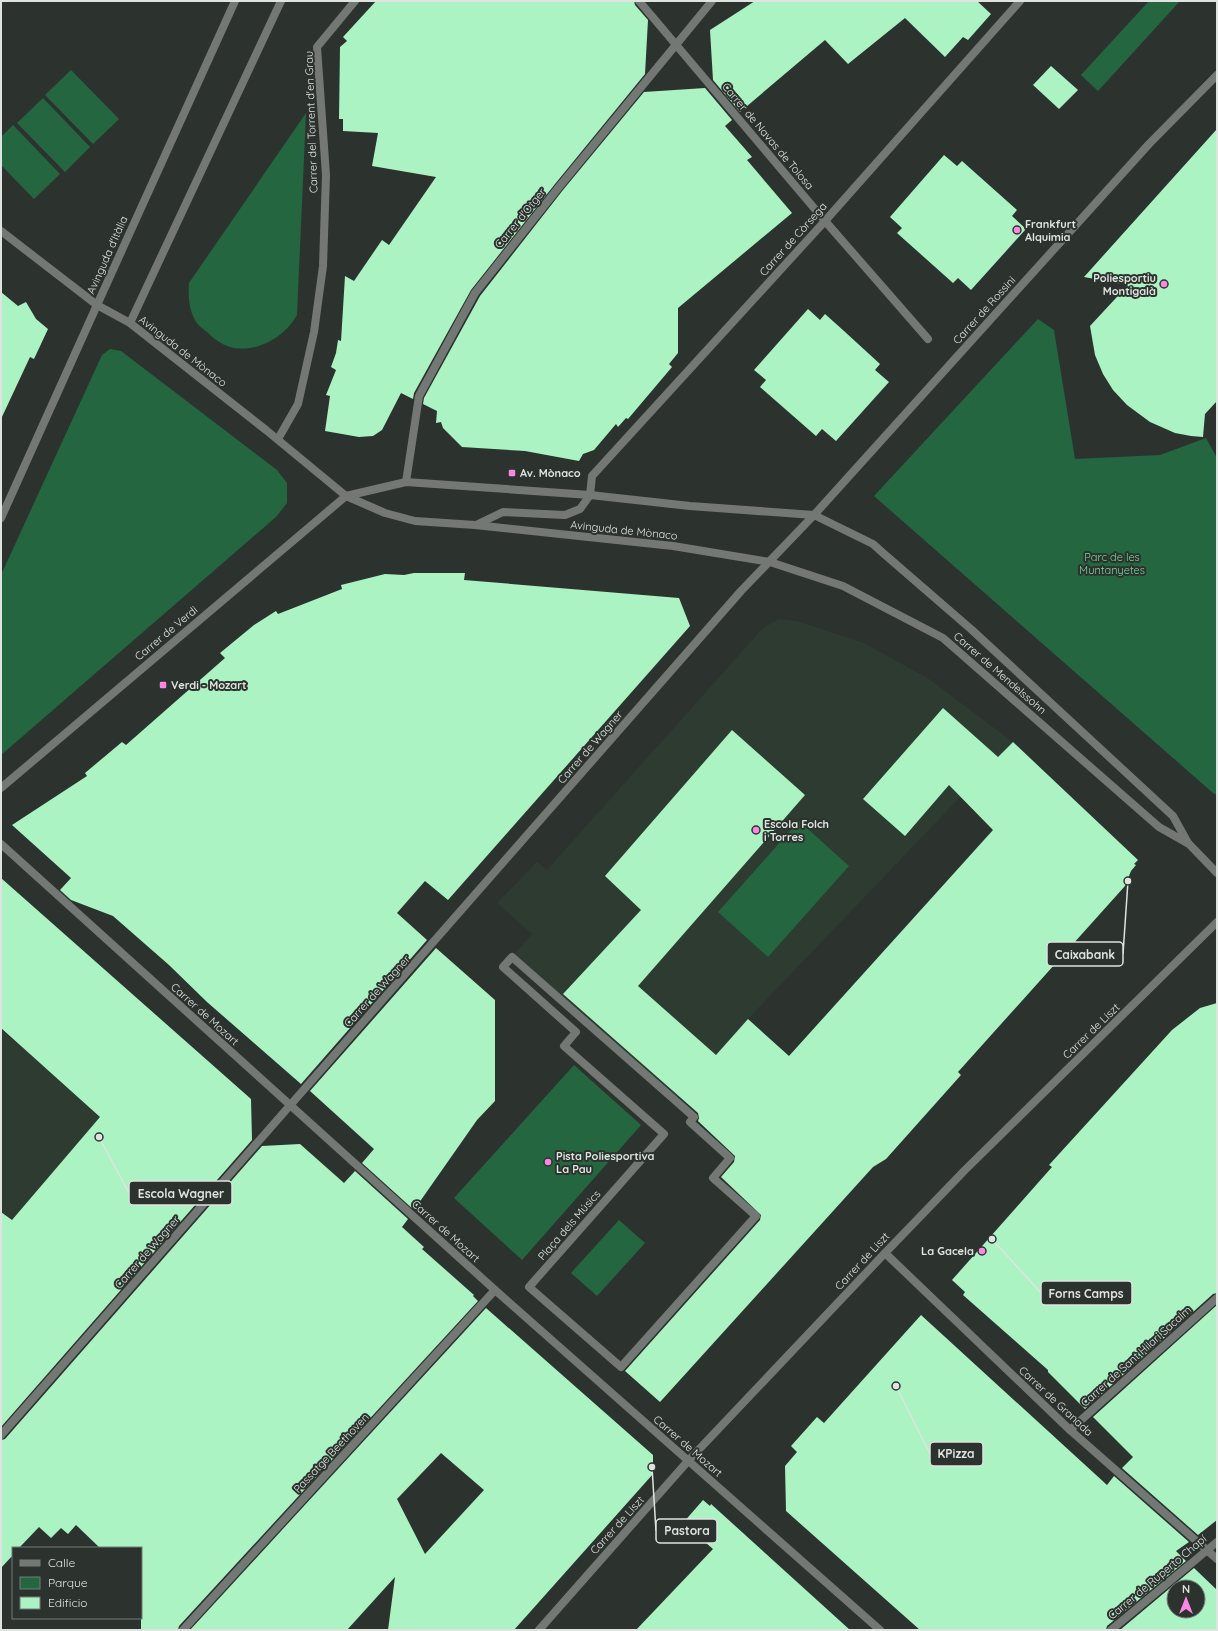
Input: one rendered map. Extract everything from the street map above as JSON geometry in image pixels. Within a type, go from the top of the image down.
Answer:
[{"type":"street","name":"Avinguda d'Itàlia","points":[[1,518],[235,1]]},
{"type":"street","points":[[130,323],[281,1]]},
{"type":"street","name":"Carrer del Torrent d'en Grau","points":[[278,439],[298,404],[314,332],[323,266],[326,175],[317,47],[355,1]]},
{"type":"street","name":"Carrer de Navas de Tolosa","points":[[639,1],[825,221],[928,339]]},
{"type":"street","name":"Carrer d'Otger","points":[[406,482],[419,396],[474,293],[676,43],[712,1]]},
{"type":"street","name":"Carrer de Còrsega","points":[[590,495],[592,476],[825,221],[1020,1]]},
{"type":"street","name":"Carrer de Rossini","points":[[770,562],[1149,144],[1217,74]]},
{"type":"street","name":"Avinguda de Mònaco","points":[[1,232],[97,305],[130,323],[278,439],[346,496],[385,512],[415,520],[673,546],[770,562]]},
{"type":"street","points":[[346,496],[406,482],[590,495],[690,506],[814,514]]},
{"type":"street","name":"Avinguda de Mònaco","points":[[475,525],[503,512],[565,514],[580,509],[590,495]]},
{"type":"street","name":"Carrer de Verdi","points":[[1,788],[346,496]]},
{"type":"street","name":"Carrer de Mendelssohn","points":[[814,514],[873,544],[962,621],[1173,816],[1189,844],[1217,873]]},
{"type":"street","name":"Carrer de Mendelssohn","points":[[770,562],[843,586],[943,638],[1159,827],[1189,844]]},
{"type":"street","name":"Carrer de Wagner","points":[[1,1435],[741,591],[770,562]]},
{"type":"street","name":"Carrer de Mozart","points":[[1,844],[495,1290],[880,1630]]},
{"type":"street","name":"Carrer de Liszt","points":[[539,1630],[688,1461],[885,1253],[965,1170],[1217,922]]},
{"type":"street","name":"Plaça dels Músics","points":[[512,957],[694,1117],[690,1122],[730,1158],[713,1178],[756,1216],[622,1367],[529,1287],[664,1134],[564,1046],[576,1032],[503,967],[512,957]]},
{"type":"street","name":"Carrer de Granada","points":[[885,1253],[1070,1430],[1217,1559]]},
{"type":"street","name":"Passatge Beethoven","points":[[183,1630],[495,1290]]},
{"type":"street","name":"Carrer de Sant Hilari Sacalm","points":[[1070,1430],[1217,1298]]},
{"type":"street","name":"Carrer de Ruperto Chapí","points":[[1110,1630],[1217,1542]]},
{"type":"shaded area","name":"Escola Folch i Torres","points":[[779,619],[797,621],[864,643],[929,679],[1013,742],[748,1019],[675,1100],[512,957],[532,934],[497,903],[537,862],[547,870],[763,628]]},
{"type":"shaded area","points":[[2,1030],[102,1117],[219,1157],[17,1223],[1,1211]]},
{"type":"green space","points":[[1149,1],[1180,1],[1098,91],[1081,75]]},
{"type":"green space","points":[[71,70],[119,119],[93,144],[45,95]]},
{"type":"green space","points":[[43,98],[90,147],[65,172],[17,123]]},
{"type":"green space","points":[[306,113],[297,315],[285,330],[269,342],[250,348],[240,349],[230,347],[215,339],[196,322],[190,303],[189,283]]},
{"type":"green space","points":[[13,125],[60,174],[34,199],[1,165],[1,137]]},
{"type":"green space","name":"Parc de les Muntanyetes","points":[[1038,319],[1054,330],[1075,459],[1160,455],[1206,438],[1217,458],[1217,795],[874,496]]},
{"type":"green space","points":[[110,349],[121,351],[277,470],[287,483],[287,503],[276,517],[1,755],[1,575],[102,355]]},
{"type":"green space","points":[[799,821],[849,866],[768,957],[718,912]]},
{"type":"green space","name":"Pista Poliesportiva La Pau","points":[[574,1065],[641,1125],[522,1260],[454,1198]]},
{"type":"green space","points":[[619,1220],[645,1243],[597,1296],[571,1273]]},
{"type":"building","points":[[376,1],[634,1],[635,5],[648,20],[645,74],[471,290],[414,393],[413,399],[401,393],[382,430],[373,436],[359,437],[325,431],[330,396],[326,395],[336,370],[331,367],[336,353],[338,340],[341,341],[345,276],[354,281],[382,240],[389,245],[436,177],[372,166],[378,133],[343,131],[343,119],[339,119],[340,47],[347,41],[343,37]]},
{"type":"building","points":[[755,1],[977,1],[991,14],[968,40],[963,37],[945,57],[905,18],[848,64],[825,40],[740,112],[713,80],[710,30]]},
{"type":"building","points":[[1051,66],[1078,90],[1059,109],[1033,85]]},
{"type":"building","points":[[705,88],[732,120],[725,126],[752,157],[747,160],[792,213],[678,308],[678,353],[669,364],[672,367],[628,419],[626,418],[618,427],[616,424],[594,450],[583,454],[579,461],[525,451],[462,447],[443,428],[441,422],[436,423],[437,411],[423,404],[424,398],[480,296],[563,190],[644,92]]},
{"type":"building","name":"Poliesportiu Montigalà","points":[[1217,129],[1217,401],[1205,414],[1203,437],[1175,433],[1150,422],[1127,405],[1113,390],[1103,374],[1095,355],[1090,326],[1128,285],[1084,277]]},
{"type":"building","points":[[944,155],[957,166],[962,161],[1017,210],[1012,216],[1026,229],[971,290],[958,278],[953,283],[897,233],[902,228],[890,217]]},
{"type":"building","points":[[1,292],[18,306],[26,302],[36,319],[48,329],[34,359],[30,357],[1,419]]},
{"type":"building","points":[[808,309],[820,320],[825,314],[844,331],[880,364],[875,370],[889,382],[836,441],[822,429],[816,436],[760,387],[766,380],[754,370]]},
{"type":"building","points":[[414,573],[465,573],[464,580],[679,598],[690,626],[448,900],[425,881],[397,913],[427,940],[301,1084],[207,1002],[169,965],[113,916],[71,900],[60,890],[71,878],[12,825],[87,776],[85,773],[122,742],[126,745],[225,658],[220,653],[254,625],[276,611],[278,614],[342,589],[341,585],[385,574],[404,575]]},
{"type":"building","points":[[943,708],[998,757],[1013,742],[1138,860],[1134,864],[1136,865],[1131,871],[1125,886],[958,1072],[961,1075],[886,1159],[873,1167],[660,1402],[625,1371],[760,1220],[761,1215],[721,1177],[734,1162],[735,1156],[698,1121],[698,1113],[563,994],[641,910],[605,876],[732,730],[805,795],[638,986],[716,1055],[748,1019],[789,1056],[993,830],[949,785],[905,836],[863,799]]},
{"type":"building","points":[[1,878],[251,1099],[252,1140],[1,1427],[1,1212],[12,1220],[100,1117],[1,1028]]},
{"type":"building","points":[[436,948],[495,1000],[495,1101],[477,1120],[414,1210],[362,1163],[374,1149],[310,1091]]},
{"type":"building","points":[[1217,1003],[1217,1293],[1213,1294],[1085,1409],[1048,1372],[1048,1370],[963,1295],[965,1292],[952,1280],[1052,1167],[1049,1165],[1172,1030],[1200,1008]]},
{"type":"building","points":[[300,1144],[344,1183],[355,1171],[408,1219],[402,1227],[424,1247],[422,1249],[474,1295],[473,1296],[478,1301],[179,1626],[178,1630],[141,1630],[142,1547],[99,1547],[76,1525],[68,1534],[61,1528],[51,1538],[39,1527],[20,1547],[12,1547],[12,1556],[1,1568],[1,1440],[5,1439],[262,1146]]},
{"type":"building","points":[[1217,1305],[1217,1520],[1198,1535],[1122,1468],[1133,1457],[1093,1417]]},
{"type":"building","points":[[486,1308],[653,1455],[653,1474],[514,1630],[388,1630],[395,1577],[347,1630],[190,1630]],"holes":[[[441,1453],[484,1490],[425,1554],[397,1499]]]},
{"type":"building","points":[[921,1315],[1107,1485],[1114,1476],[1189,1542],[1176,1551],[1186,1561],[1107,1626],[1106,1630],[920,1630],[786,1511],[785,1466],[797,1452],[791,1446],[817,1417],[824,1423]]},
{"type":"building","points":[[703,1500],[710,1506],[711,1504],[850,1630],[636,1630],[713,1549],[683,1523]]},
{"type":"building","points":[[1194,1568],[1206,1579],[1181,1579]]},
{"type":"building","points":[[1206,1579],[1217,1590],[1217,1630],[1120,1630],[1166,1591],[1166,1619],[1206,1619]]},
{"type":"place","name":"Frankfurt Alquimia","points":[[1017,230]]},
{"type":"place","name":"Poliesportiu Montigalà","points":[[1164,284]]},
{"type":"place","name":"Av. Mònaco","points":[[512,473]]},
{"type":"place","name":"Verdi - Mozart","points":[[163,685]]},
{"type":"place","name":"Escola Folch i Torres","points":[[756,830]]},
{"type":"place","name":"Caixabank","points":[[1128,881]]},
{"type":"place","name":"Escola Wagner","points":[[99,1137]]},
{"type":"place","name":"Pista Poliesportiva La Pau","points":[[548,1162]]},
{"type":"place","name":"Forns Camps","points":[[992,1239]]},
{"type":"place","name":"La Gacela","points":[[982,1251]]},
{"type":"place","name":"KPizza","points":[[896,1386]]},
{"type":"place","name":"Pastora","points":[[652,1467]]}]
